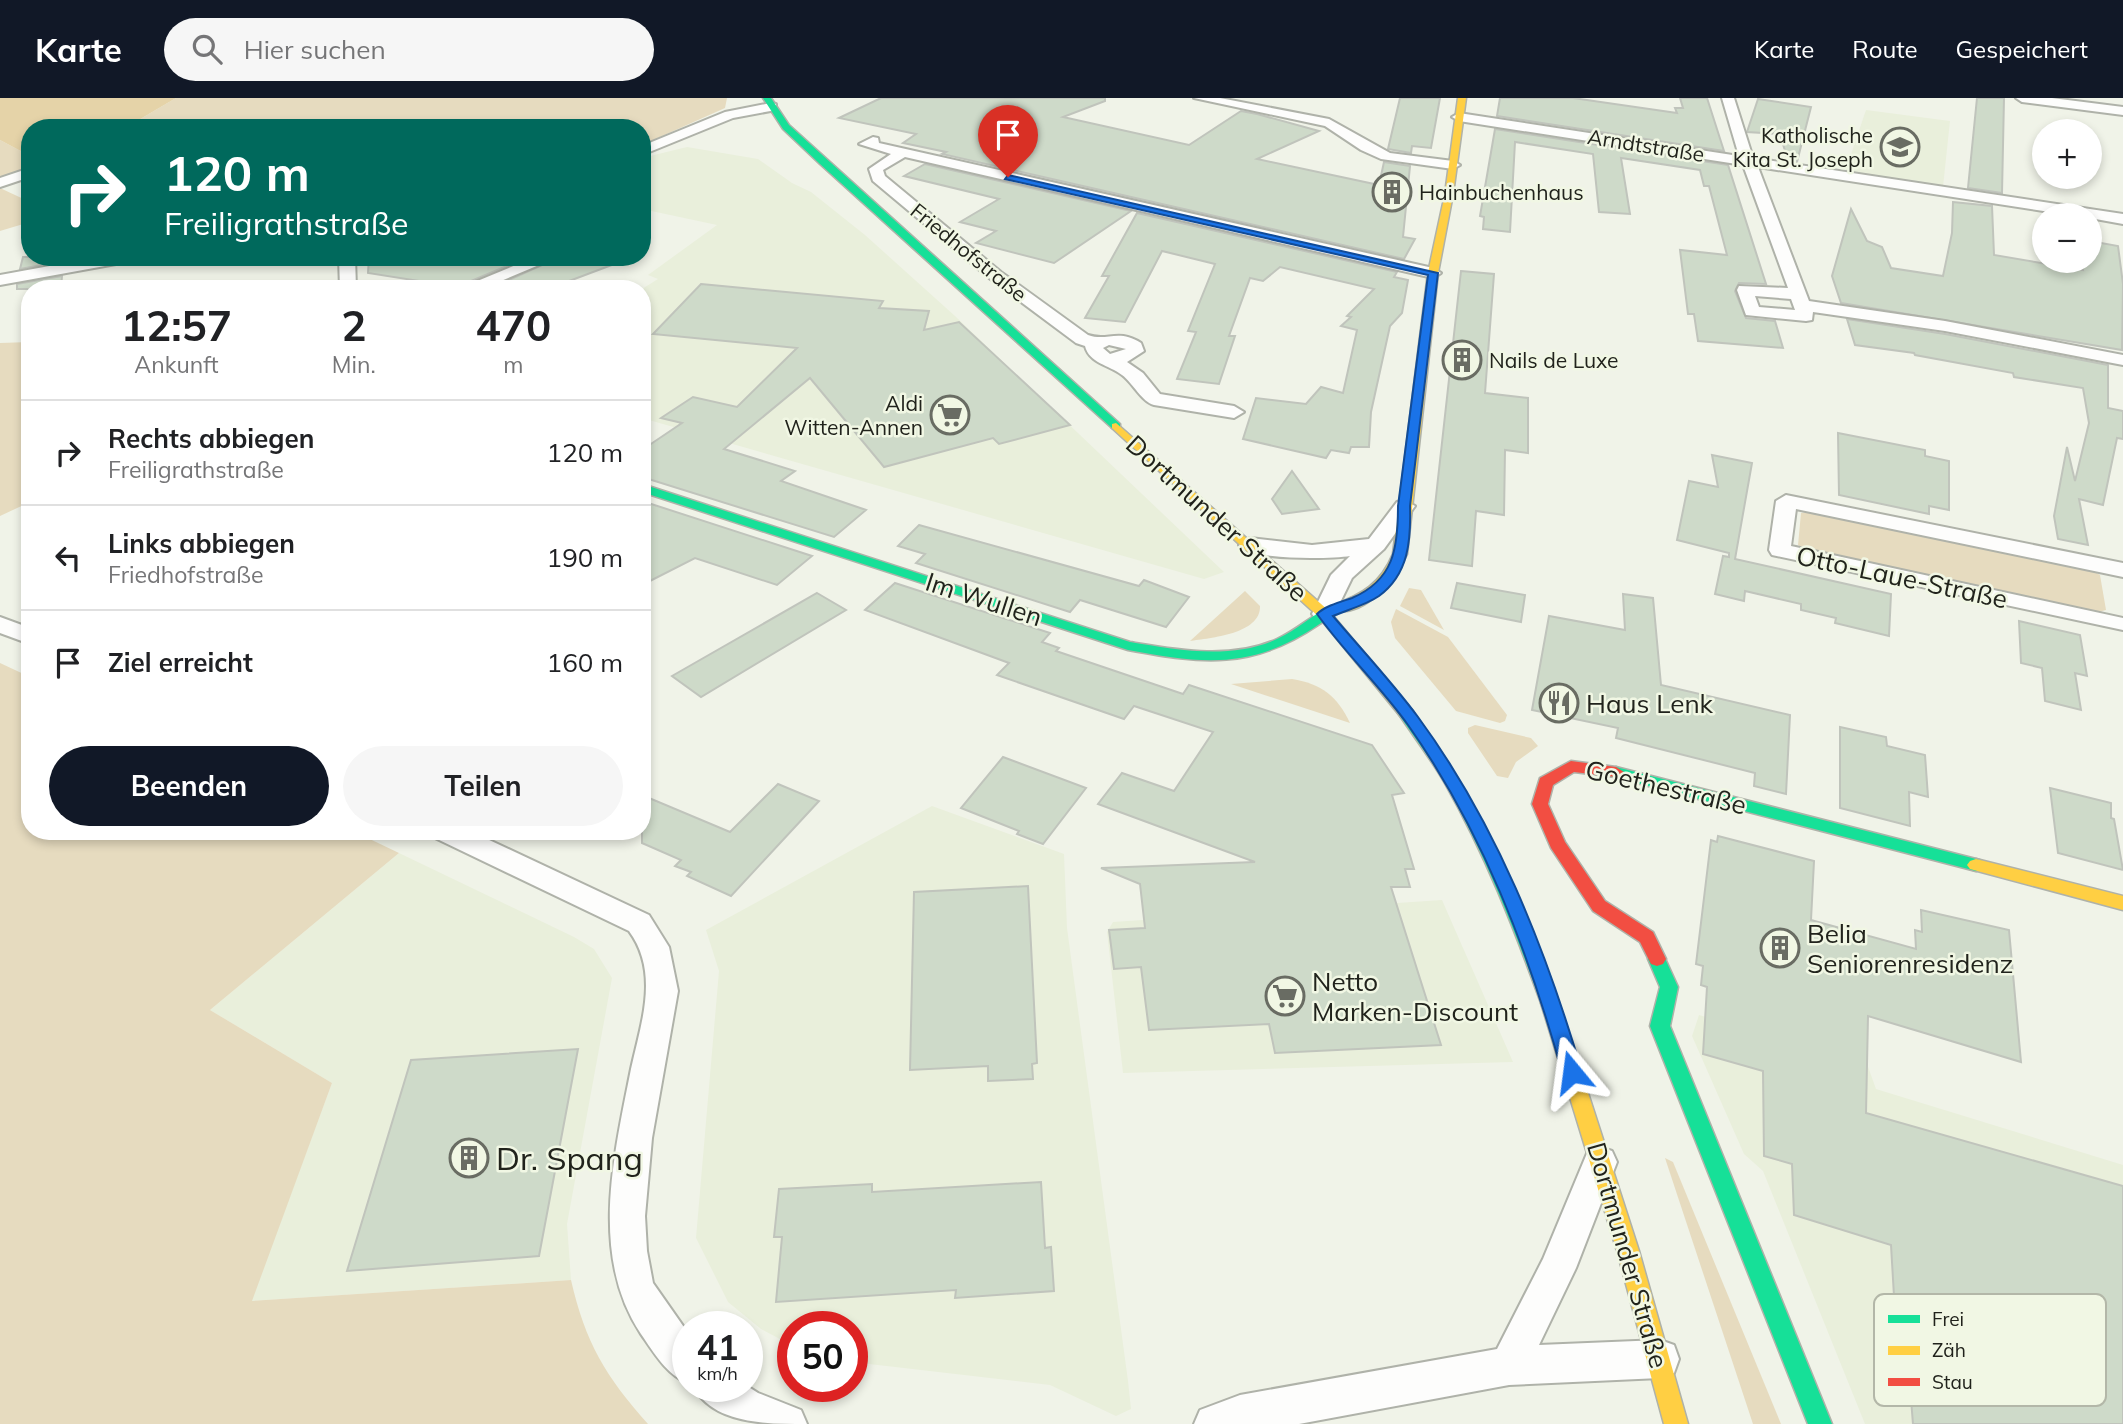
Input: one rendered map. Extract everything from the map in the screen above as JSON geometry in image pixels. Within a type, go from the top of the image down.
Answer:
[{"type":"street","points":[[1200,98],[1329,122],[1347,131],[1367,148],[1453,165]]},
{"type":"street","name":"Im Wullen","points":[[651,491],[1128,646],[1192,658],[1222,658],[1280,643],[1324,614],[1374,593],[1395,566],[1405,544],[1404,506],[1433,273],[1462,98]]},
{"type":"street","points":[[1728,98],[1747,161],[1754,171],[1800,300],[2123,360]]},
{"type":"street","points":[[2022,98],[2123,111]]},
{"type":"street","points":[[651,147],[769,102]]},
{"type":"street","name":"Dortmunder Straße","points":[[769,102],[786,127],[840,177],[1324,614],[1368,664],[1436,754],[1503,876],[1553,1005],[1660,1359],[1676,1424]]},
{"type":"street","name":"Arndtstraße","points":[[1459,117],[2123,219]]},
{"type":"street","name":"Friedhofstraße","points":[[873,141],[866,144],[1433,273]]},
{"type":"street","name":"Friedhofstraße","points":[[902,153],[876,169],[878,178],[995,275],[1082,339],[1096,344],[1118,339],[1135,347],[1135,351],[1127,357],[1112,359]]},
{"type":"street","points":[[0,183],[21,175]]},
{"type":"street","points":[[0,280],[77,266]]},
{"type":"street","points":[[490,280],[526,266]]},
{"type":"street","name":"Friedhofstraße","points":[[1096,344],[1093,347],[1097,355],[1112,359],[1146,384],[1154,398],[1234,412]]},
{"type":"street","name":"Otto-Laue-Straße","points":[[2122,623],[1780,550],[1787,501],[2123,570]]},
{"type":"street","points":[[1324,614],[1342,575],[1376,544],[1404,506]]},
{"type":"street","points":[[1250,545],[1315,554],[1343,553],[1376,544]]},
{"type":"street","points":[[0,624],[21,633]]},
{"type":"street","name":"Goethestraße","points":[[1821,1424],[1660,1026],[1669,987],[1647,937],[1599,906],[1557,844],[1540,804],[1546,782],[1571,766],[1607,770],[2123,903]]},
{"type":"street","points":[[464,840],[639,923],[654,942],[662,965],[663,991],[632,1164],[627,1225],[635,1284],[672,1343]]},
{"type":"street","points":[[1508,1367],[1554,1278],[1601,1160]]},
{"type":"street","points":[[1214,1424],[1240,1415],[1508,1367],[1660,1359]]},
{"type":"street","points":[[736,1402],[746,1409],[787,1424]]},
{"type":"shaded area","points":[[0,98],[176,98],[140,119],[21,119],[21,151],[0,140]]},
{"type":"shaded area","points":[[176,98],[727,98],[725,108],[651,141],[651,119],[140,119]]},
{"type":"shaded area","name":"Katholische Kita St. Joseph","points":[[1866,110],[1950,121],[1943,187],[1845,172]]},
{"type":"shaded area","points":[[0,140],[21,151],[21,176],[0,185]]},
{"type":"shaded area","points":[[687,147],[758,159],[792,183],[811,192],[865,235],[955,316],[1224,572],[1204,579],[651,421],[651,283],[658,279],[648,275],[717,225],[651,211],[651,156]]},
{"type":"shaded area","points":[[0,188],[21,198],[21,225],[0,231]]},
{"type":"shaded area","points":[[21,342],[21,506],[0,516],[0,343]]},
{"type":"shaded area","points":[[1816,511],[2085,566],[2100,575],[2106,610],[2091,614],[1810,553],[1798,545],[1801,513]]},
{"type":"shaded area","points":[[1409,588],[1421,590],[1444,630],[1400,606]]},
{"type":"shaded area","points":[[1245,591],[1260,606],[1252,623],[1233,633],[1190,641]]},
{"type":"shaded area","points":[[1396,609],[1448,637],[1507,715],[1505,721],[1500,723],[1456,711],[1395,638],[1391,622]]},
{"type":"shaded area","points":[[0,663],[21,673],[21,840],[372,840],[399,853],[210,1010],[332,1083],[252,1301],[571,1280],[583,1322],[599,1358],[620,1390],[648,1424],[0,1424]]},
{"type":"shaded area","points":[[1292,679],[1312,684],[1327,693],[1340,705],[1350,723],[1231,684]]},
{"type":"shaded area","points":[[1475,725],[1531,738],[1538,746],[1516,762],[1508,778],[1497,776],[1468,733],[1468,728]]},
{"type":"shaded area","points":[[932,806],[1064,854],[1067,928],[1131,1409],[1116,1416],[1050,1385],[868,1364],[868,1311],[777,1311],[777,1338],[763,1330],[763,1311],[739,1311],[728,1302],[696,1238],[719,971],[706,930]]},
{"type":"shaded area","name":"Dr. Spang","points":[[399,853],[574,937],[594,949],[612,978],[567,1224],[571,1280],[251,1301],[332,1083],[210,1010]]},
{"type":"shaded area","points":[[1442,900],[1513,1062],[1123,1073],[1107,932],[1113,922]]},
{"type":"shaded area","points":[[1699,1015],[1867,1064],[1876,1089],[2123,1165],[2123,1424],[1865,1424],[1763,1171],[1744,1154],[1692,1036]]},
{"type":"shaded area","points":[[1665,1158],[1673,1162],[1781,1424],[1753,1424]]},
{"type":"building","points":[[881,98],[1105,98],[1105,101],[1063,117],[1189,145],[1241,111],[1257,114],[1319,131],[1257,159],[1379,185],[1384,162],[1410,166],[1403,237],[1415,239],[1404,259],[942,154],[946,152],[903,143],[916,134],[839,118]]},
{"type":"building","points":[[1400,98],[1440,98],[1431,148],[1412,146],[1411,153],[1388,149]]},
{"type":"building","points":[[1500,98],[1573,98],[1677,113],[1675,108],[1683,108],[1680,98],[1707,98],[1724,151],[1497,116]]},
{"type":"building","points":[[1977,98],[2004,98],[2002,193],[1968,188]]},
{"type":"building","points":[[1758,99],[1811,107],[1797,162],[1788,161],[1780,134],[1747,132]]},
{"type":"building","points":[[1495,129],[1728,165],[1766,284],[1739,283],[1735,291],[1746,318],[1775,321],[1783,348],[1698,341],[1694,314],[1688,314],[1680,250],[1727,255],[1709,186],[1704,186],[1700,170],[1621,158],[1630,214],[1599,212],[1593,154],[1515,142],[1510,232],[1483,229],[1484,217],[1480,216]]},
{"type":"building","points":[[925,164],[1131,211],[1054,263],[976,243],[996,231],[960,222],[999,199],[904,176]]},
{"type":"building","points":[[1953,202],[1992,206],[1994,255],[2032,261],[2032,273],[2102,273],[2102,243],[2118,246],[2123,284],[2122,350],[1841,303],[1832,276],[1851,209],[1867,241],[1882,247],[1891,268],[1943,276],[1952,233]]},
{"type":"building","points":[[1137,213],[1397,272],[1394,277],[1408,280],[1402,313],[1390,326],[1371,412],[1369,447],[1351,447],[1349,453],[1331,450],[1326,458],[1243,439],[1256,398],[1306,404],[1321,387],[1343,393],[1357,330],[1341,326],[1351,317],[1347,316],[1374,289],[1280,267],[1263,281],[1250,278],[1229,336],[1235,336],[1219,384],[1177,379],[1196,332],[1188,331],[1215,264],[1162,251],[1125,322],[1085,318],[1109,276],[1102,276]]},
{"type":"building","points":[[368,266],[507,266],[474,280],[412,280],[368,273]]},
{"type":"building","points":[[540,266],[609,266],[572,280],[509,280]]},
{"type":"building","points":[[1461,271],[1494,274],[1485,393],[1528,398],[1528,453],[1505,450],[1504,515],[1476,511],[1472,566],[1429,560]]},
{"type":"building","points":[[62,276],[62,280],[40,280]]},
{"type":"building","points":[[701,284],[883,301],[879,308],[929,311],[924,330],[959,322],[1070,425],[999,444],[993,438],[884,467],[810,378],[724,449],[795,471],[781,481],[866,510],[834,537],[651,480],[651,444],[682,423],[661,418],[693,397],[737,407],[797,348],[653,334]]},
{"type":"building","points":[[1847,319],[1945,334],[2108,365],[2108,408],[2123,411],[2123,439],[2117,438],[2103,505],[2079,499],[2088,545],[2058,539],[2054,516],[2067,447],[2075,481],[2089,423],[2083,388],[2014,377],[2013,373],[1914,353],[1855,345]]},
{"type":"building","points":[[1838,433],[1925,450],[1925,456],[1949,461],[1949,510],[1929,506],[1929,514],[1839,495]]},
{"type":"building","points":[[1712,455],[1752,463],[1735,559],[1891,594],[1889,636],[1835,623],[1836,618],[1801,610],[1801,604],[1745,591],[1744,601],[1715,594],[1723,556],[1729,557],[1729,553],[1677,540],[1689,481],[1718,487]]},
{"type":"building","points":[[1292,471],[1319,509],[1282,514],[1272,499]]},
{"type":"building","points":[[651,504],[812,556],[777,585],[695,558],[651,580]]},
{"type":"building","points":[[919,525],[1139,586],[1144,580],[1189,597],[1166,627],[1080,600],[1070,612],[916,563],[925,554],[898,546]]},
{"type":"building","points":[[895,583],[1050,633],[1042,642],[1059,648],[1056,651],[1183,694],[1189,685],[1372,745],[1404,793],[1392,795],[1414,869],[1405,869],[1410,887],[1391,887],[1441,1045],[1275,1053],[1269,1024],[1149,1030],[1141,967],[1114,969],[1109,930],[1145,928],[1140,884],[1101,868],[1255,862],[1098,804],[1122,773],[1174,791],[1213,732],[1134,706],[1124,719],[997,675],[1009,663],[865,610]]},
{"type":"building","points":[[1457,583],[1525,595],[1521,622],[1451,608]]},
{"type":"building","points":[[817,593],[846,610],[701,697],[672,676]]},
{"type":"building","points":[[1623,594],[1653,598],[1661,685],[1790,715],[1786,794],[1754,786],[1755,773],[1616,738],[1618,728],[1532,710],[1549,616],[1625,630]]},
{"type":"building","points":[[2019,621],[2080,635],[2087,676],[2075,673],[2081,710],[2045,701],[2042,668],[2021,663]]},
{"type":"building","points":[[1840,727],[1886,737],[1887,746],[1925,755],[1928,797],[1909,792],[1910,826],[1840,808]]},
{"type":"building","points":[[1003,757],[1086,788],[1043,844],[1017,834],[1019,831],[961,808]]},
{"type":"building","points":[[778,784],[819,801],[731,896],[687,876],[691,872],[675,866],[681,860],[642,843],[642,840],[651,840],[651,799],[730,832]]},
{"type":"building","points":[[2050,788],[2111,803],[2111,818],[2114,819],[2123,870],[2058,853]]},
{"type":"building","points":[[1718,836],[1814,861],[1811,920],[1916,949],[1915,930],[1922,932],[1921,910],[2009,930],[2021,1062],[1868,1016],[1866,1113],[2123,1186],[2123,1424],[1913,1424],[1912,1406],[2106,1406],[2106,1294],[1894,1294],[1891,1245],[1794,1215],[1792,1164],[1764,1156],[1763,1071],[1703,1054],[1707,987],[1701,985],[1703,966],[1696,964],[1711,840],[1717,842]]},
{"type":"building","points":[[1028,886],[1037,1063],[1032,1064],[1033,1079],[988,1081],[988,1066],[910,1070],[914,892]]},
{"type":"building","name":"Dr. Spang","points":[[578,1049],[539,1256],[347,1271],[411,1060]]},
{"type":"building","points":[[1041,1182],[1045,1248],[1051,1247],[1054,1291],[955,1298],[956,1290],[776,1302],[782,1237],[774,1237],[779,1189],[872,1184],[872,1192]]},
{"type":"traffic: fast","points":[[767,98],[786,127],[823,162],[1116,426]]},
{"type":"traffic: fast","points":[[651,491],[1128,646],[1186,655],[1245,654],[1282,642],[1338,608]]},
{"type":"traffic: fast","points":[[1406,713],[1452,781],[1490,852],[1550,1003]]},
{"type":"traffic: fast","points":[[1616,772],[1976,865]]},
{"type":"traffic: fast","points":[[1657,959],[1669,987],[1660,1026],[1820,1424]]},
{"type":"traffic: slow","points":[[1338,608],[1359,600],[1384,583],[1400,554],[1433,273],[1449,194],[1462,98]]},
{"type":"traffic: slow","points":[[1116,426],[1324,614],[1406,713]]},
{"type":"traffic: slow","points":[[1976,865],[2123,903]]},
{"type":"traffic: slow","points":[[1550,1003],[1628,1251],[1676,1424]]},
{"type":"traffic: jam","points":[[1616,772],[1571,766],[1546,782],[1540,804],[1557,844],[1599,906],[1647,937],[1657,959]]},
{"type":"place","name":"Katholische Kita St. Joseph","points":[[1900,147]]},
{"type":"place","name":"Hainbuchenhaus","points":[[1392,192]]},
{"type":"place","name":"Nails de Luxe","points":[[1462,360]]},
{"type":"place","name":"Aldi Witten-Annen","points":[[950,415]]},
{"type":"place","name":"Haus Lenk","points":[[1559,703]]},
{"type":"place","name":"Belia Seniorenresidenz","points":[[1780,948]]},
{"type":"place","name":"Netto Marken-Discount","points":[[1285,996]]},
{"type":"place","name":"Dr. Spang","points":[[469,1158]]},
{"type":"route","points":[[1008,177],[1433,273],[1404,506],[1405,544],[1395,566],[1374,593],[1324,614],[1412,720],[1462,796],[1503,876],[1553,1005],[1572,1072]]}]
